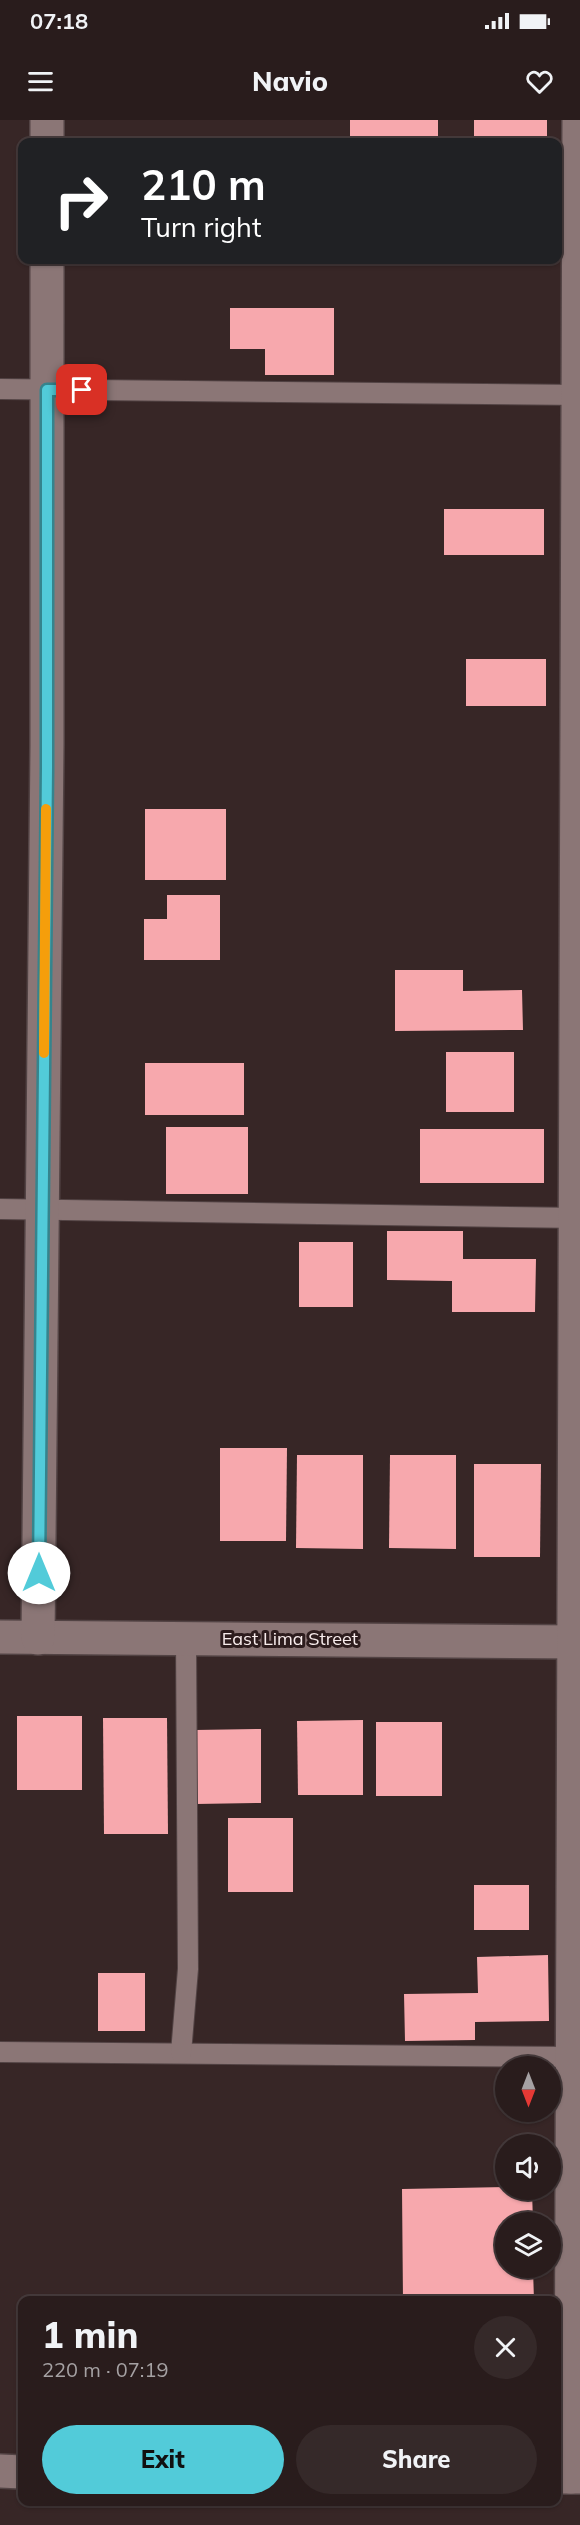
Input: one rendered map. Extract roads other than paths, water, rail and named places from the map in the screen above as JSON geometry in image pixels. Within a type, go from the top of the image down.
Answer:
[{"type":"street","points":[[47,120],[47,138]]},
{"type":"street","points":[[569,2477],[576,2057],[579,120]]},
{"type":"street","points":[[38,1638],[47,757],[47,264]]},
{"type":"street","name":"East Lima Street","points":[[0,1637],[577,1642]]},
{"type":"street","points":[[0,2471],[18,2472]]},
{"type":"lane","points":[[0,389],[579,395]]},
{"type":"lane","points":[[0,1209],[577,1218]]},
{"type":"lane","points":[[181,2054],[188,1969],[186,1638]]},
{"type":"lane","points":[[0,2052],[576,2057]]}]
